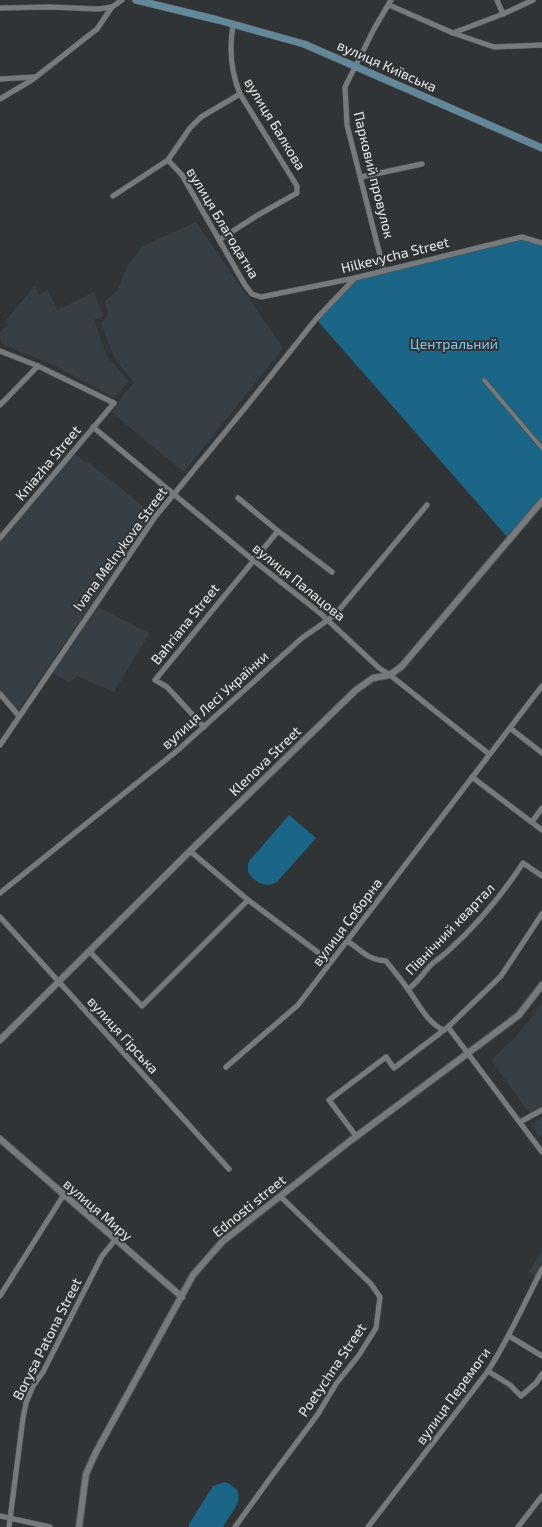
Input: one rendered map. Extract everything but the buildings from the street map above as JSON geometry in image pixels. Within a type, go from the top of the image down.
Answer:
[{"type":"main road","name":"вулиця Київська","points":[[136,0],[218,20],[304,44],[542,148]]},
{"type":"street","points":[[0,99],[36,77],[97,29],[112,7],[122,0]]},
{"type":"street","points":[[496,0],[503,14]]},
{"type":"street","points":[[454,33],[503,14],[533,0]]},
{"type":"street","points":[[390,2],[454,33],[494,47],[542,46]]},
{"type":"street","name":"Парковий провулок","points":[[384,270],[347,125],[345,87],[374,29],[390,2]]},
{"type":"street","points":[[0,8],[50,6],[98,8],[112,7]]},
{"type":"street","name":"вулиця Балкова","points":[[219,240],[258,215],[297,193],[298,189],[294,179],[240,94],[234,81],[230,40],[233,25]]},
{"type":"street","points":[[0,79],[36,77]]},
{"type":"street","points":[[168,160],[190,128],[201,117],[240,94]]},
{"type":"street","name":"вулиця Благодатна","points":[[113,196],[168,160],[182,175],[245,285],[252,294],[261,297],[355,278]]},
{"type":"street","points":[[361,177],[422,164]]},
{"type":"street","name":"Hilkevycha Street","points":[[355,278],[522,237],[542,243]]},
{"type":"street","name":"Ivana Melnykova Street","points":[[0,745],[155,517],[316,319],[355,278]]},
{"type":"street","points":[[0,351],[38,366],[0,405]]},
{"type":"street","name":"Kniazha Street","points":[[0,538],[114,403],[38,366]]},
{"type":"street","points":[[484,380],[542,448]]},
{"type":"street","name":"вулиця Палацова","points":[[94,427],[253,560],[328,620],[379,668],[390,675],[489,754]]},
{"type":"street","points":[[238,498],[332,572]]},
{"type":"street","name":"Klenova Street","points":[[0,1040],[190,851],[356,690],[374,678],[390,675],[402,666],[542,500]]},
{"type":"street","name":"вулиця Лесі Українки","points":[[0,893],[178,750],[302,638],[328,620],[339,610],[427,504]]},
{"type":"street","name":"Bahriana Street","points":[[204,726],[166,687],[155,680],[278,531]]},
{"type":"street","name":"вулиця Соборна","points":[[226,1067],[298,1005],[542,686]]},
{"type":"street","points":[[0,694],[19,716]]},
{"type":"street","points":[[510,728],[542,753]]},
{"type":"street","points":[[472,777],[542,830]]},
{"type":"street","points":[[532,822],[542,808]]},
{"type":"street","points":[[190,851],[248,900],[331,962]]},
{"type":"street","name":"Північний квартал","points":[[408,988],[414,985],[432,964],[447,952],[474,925],[511,882],[524,863],[542,876]]},
{"type":"street","points":[[89,951],[142,1006],[248,900]]},
{"type":"street","points":[[356,1136],[329,1100],[386,1057],[394,1068],[446,1028],[501,976],[542,914]]},
{"type":"street","name":"вулиця Гірська","points":[[0,917],[229,1169]]},
{"type":"street","name":"Північний квартал","points":[[347,941],[368,958],[377,961],[386,961],[408,988],[426,1016],[435,1026],[446,1028],[468,1053]]},
{"type":"street","name":"Ednosti street","points":[[79,1527],[86,1474],[96,1452],[194,1275],[222,1242],[356,1136],[519,1015],[542,985]]},
{"type":"street","points":[[468,1053],[542,1152]]},
{"type":"street","points":[[520,1122],[542,1110]]},
{"type":"street","name":"вулиця Миру","points":[[0,1139],[182,1297]]},
{"type":"street","points":[[0,1296],[64,1196]]},
{"type":"street","name":"Poetychna Street","points":[[235,1527],[318,1414],[336,1384],[360,1355],[376,1328],[380,1297],[371,1284],[280,1196]]},
{"type":"street","name":"Borysa Patona Street","points":[[9,1527],[20,1437],[26,1403],[102,1256],[115,1240]]},
{"type":"street","name":"вулиця Перемоги","points":[[368,1527],[488,1371],[509,1336],[542,1269]]},
{"type":"street","points":[[509,1336],[542,1356]]},
{"type":"street","points":[[488,1371],[510,1385],[521,1396],[536,1383],[542,1374]]},
{"type":"street","points":[[518,1527],[542,1496]]},
{"type":"street","points":[[0,1516],[50,1527]]},
{"type":"shaded area","points":[[196,222],[283,348],[184,472],[111,412],[134,382],[115,359],[101,323],[108,316],[105,301],[117,291],[129,263],[143,246]]},
{"type":"shaded area","points":[[35,286],[39,295],[47,290],[58,310],[94,292],[103,316],[94,320],[106,355],[129,382],[114,397],[49,363],[1,344],[0,332],[8,325],[6,320]]},
{"type":"shaded area","points":[[75,454],[85,462],[88,462],[153,514],[18,711],[0,690],[0,542]]},
{"type":"shaded area","points":[[98,607],[149,633],[114,692],[77,676],[70,683],[52,673]]},
{"type":"shaded area","points":[[542,1003],[542,1107],[530,1114],[491,1060],[515,1038]]},
{"type":"shaded area","points":[[542,1117],[542,1135],[539,1137],[531,1126]]},
{"type":"shaded area","points":[[542,1251],[542,1281],[529,1272]]},
{"type":"green space","name":"Центральний","points":[[522,237],[542,243],[542,501],[509,539],[316,319],[355,278]]},
{"type":"green space","points":[[289,815],[316,838],[277,882],[264,885],[253,879],[248,872],[248,864]]},
{"type":"green space","points":[[225,1482],[233,1486],[239,1497],[235,1509],[223,1527],[189,1527],[189,1524],[213,1486]]}]
